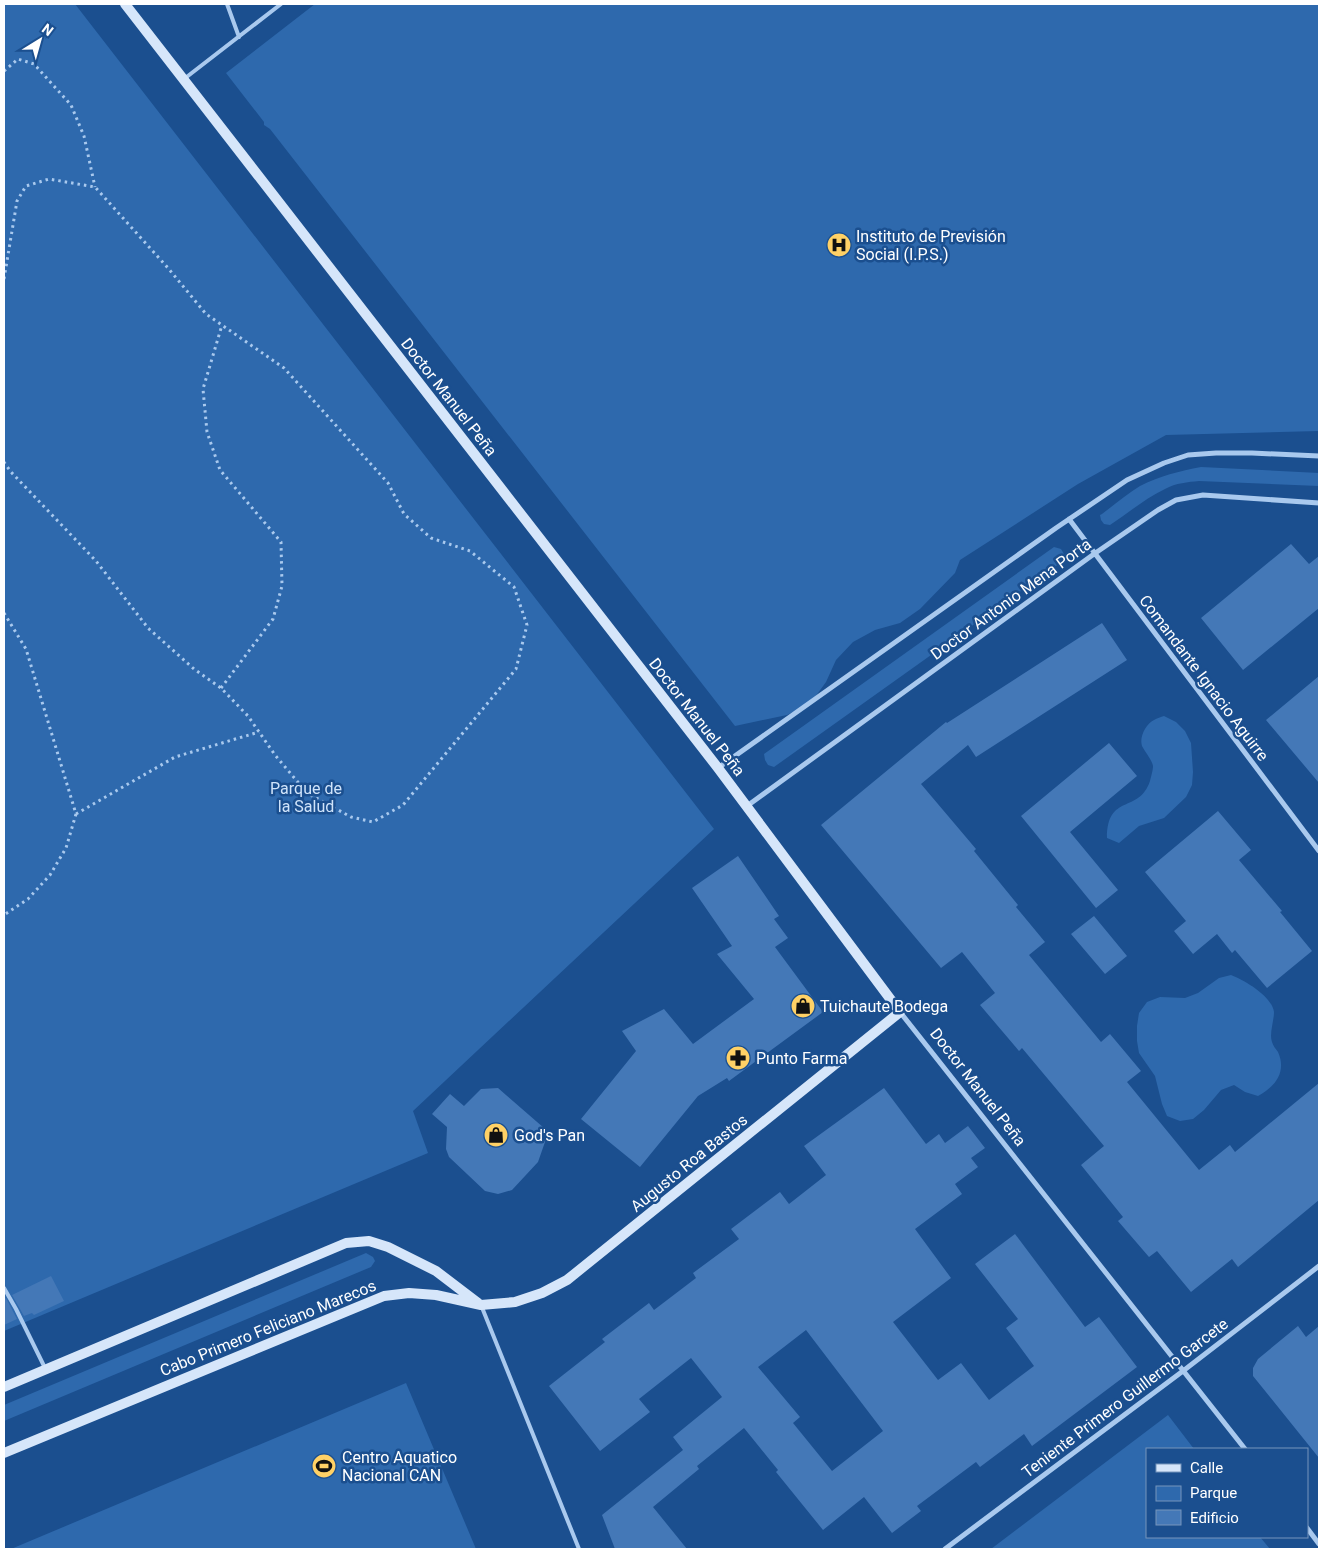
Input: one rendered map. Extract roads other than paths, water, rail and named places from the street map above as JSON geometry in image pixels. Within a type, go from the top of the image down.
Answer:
[{"type":"street","name":"Doctor Manuel Peña","points":[[125,4],[748,806],[900,1012],[1244,1448]]},
{"type":"street","points":[[718,768],[1069,519],[1127,480],[1164,463],[1188,455],[1252,453],[1319,456]]},
{"type":"street","name":"Doctor Antonio Mena Porta","points":[[748,806],[1094,554],[1158,510],[1176,500],[1203,495],[1319,503]]},
{"type":"street","name":"Comandante Ignacio Aguirre","points":[[1069,519],[1319,851]]},
{"type":"street","name":"Augusto Roa Bastos","points":[[481,1305],[515,1302],[542,1293],[567,1280],[900,1012]]},
{"type":"street","points":[[4,1387],[346,1243],[368,1240],[388,1247],[436,1272],[481,1305]]},
{"type":"street","name":"Teniente Primero Guillermo Garcete","points":[[945,1549],[1183,1371],[1319,1266]]},
{"type":"street","name":"Cabo Primero Feliciano Marecos","points":[[4,1453],[384,1296],[409,1293],[436,1295],[481,1305]]},
{"type":"street","points":[[1308,1529],[1319,1544]]},
{"type":"lane","points":[[228,4],[239,37]]},
{"type":"lane","points":[[184,79],[281,4]]},
{"type":"lane","points":[[4,1288],[45,1370]]},
{"type":"lane","points":[[481,1305],[579,1549]]},
{"type":"place","name":"Instituto de Previsión Social (I.P.S.)","points":[[839,245]]},
{"type":"place","name":"Tuichaute Bodega","points":[[803,1006]]},
{"type":"place","name":"Punto Farma","points":[[738,1058]]},
{"type":"place","name":"God's Pan","points":[[496,1135]]},
{"type":"place","name":"Centro Aquatico Nacional CAN","points":[[324,1466]]},
{"type":"park label","name":"Parque de la Salud","points":[[306,797]]}]
